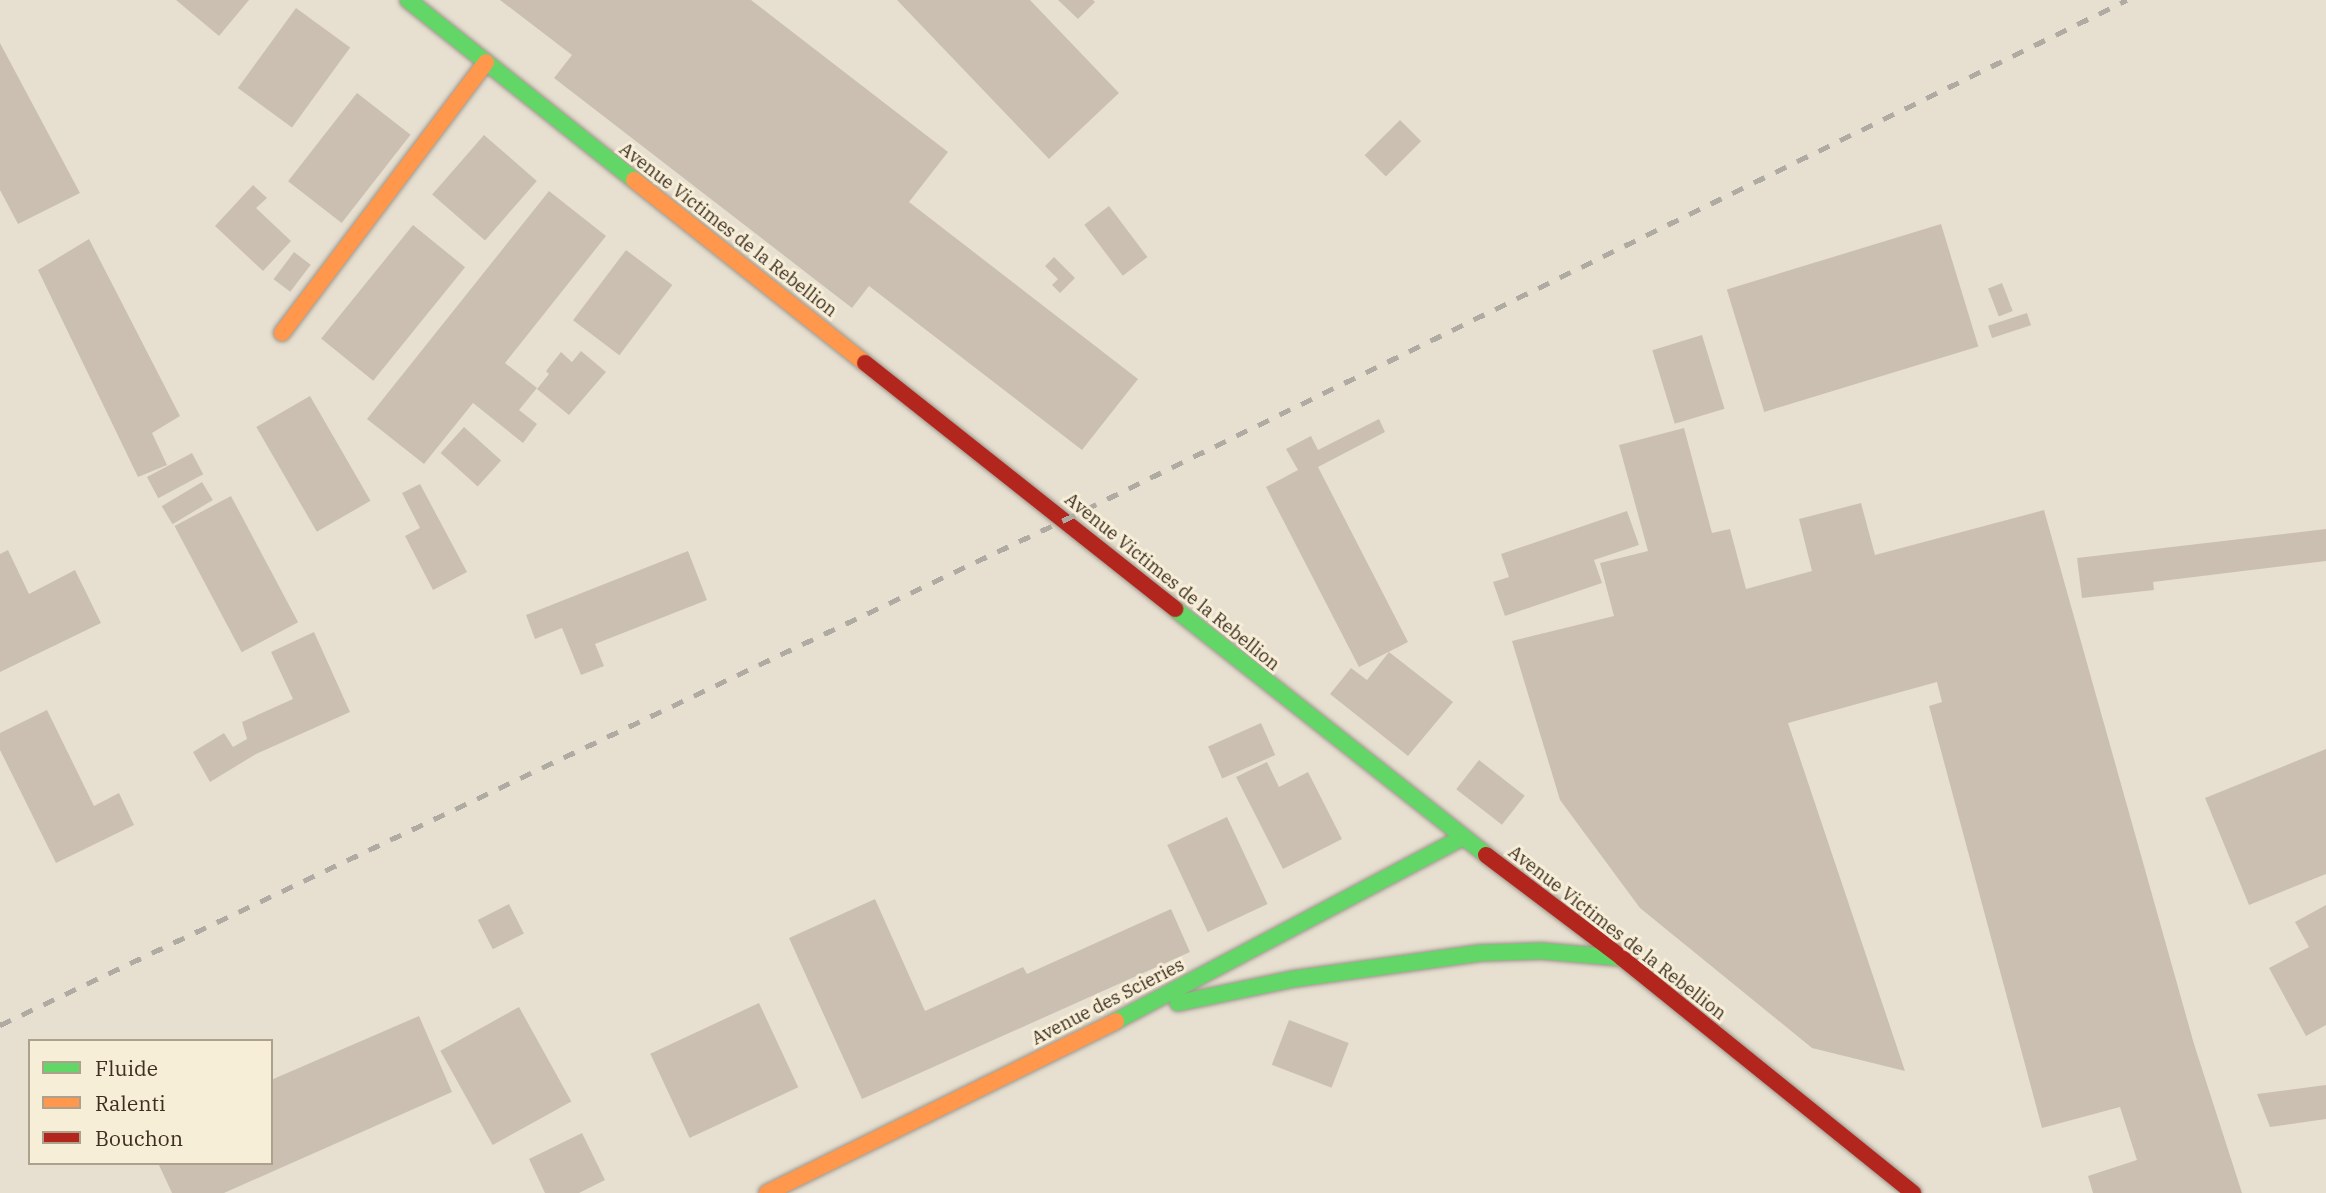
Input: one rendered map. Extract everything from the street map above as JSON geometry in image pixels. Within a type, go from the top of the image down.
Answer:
[{"type":"street","name":"Avenue Victimes de la Rebellion","points":[[408,0],[1463,837],[1622,958],[1913,1193]]},
{"type":"street","points":[[282,333],[486,62]]},
{"type":"street","name":"Avenue des Scieries","points":[[767,1193],[1125,1017],[1463,837]]},
{"type":"street","points":[[1125,1017],[1293,979],[1479,953],[1541,951],[1622,958]]},
{"type":"building","points":[[176,0],[249,0],[219,36]]},
{"type":"building","points":[[500,0],[751,0],[948,152],[909,202],[1138,379],[1082,450],[869,286],[852,308],[554,78],[572,55]]},
{"type":"building","points":[[897,0],[1030,0],[1119,93],[1049,159]]},
{"type":"building","points":[[1058,0],[1093,0],[1095,2],[1078,19]]},
{"type":"building","points":[[296,8],[350,47],[292,127],[238,88]]},
{"type":"building","points":[[0,43],[80,193],[18,224],[0,190]]},
{"type":"building","points":[[357,93],[411,135],[342,223],[288,181]]},
{"type":"building","points":[[1400,120],[1421,141],[1386,177],[1365,155]]},
{"type":"building","points":[[484,135],[537,181],[485,241],[432,195]]},
{"type":"building","points":[[253,185],[267,198],[256,208],[291,241],[263,271],[215,226]]},
{"type":"building","points":[[549,191],[606,236],[505,363],[537,388],[519,410],[537,424],[523,443],[473,403],[424,464],[367,419]]},
{"type":"building","points":[[1109,206],[1148,257],[1123,276],[1084,225]]},
{"type":"building","points":[[1941,224],[1978,346],[1764,412],[1727,289]]},
{"type":"building","points":[[413,225],[465,267],[373,381],[321,338]]},
{"type":"building","points":[[89,239],[180,416],[152,433],[167,465],[138,477],[38,270]]},
{"type":"building","points":[[626,250],[672,285],[619,355],[573,320]]},
{"type":"building","points":[[294,252],[311,265],[290,292],[274,279]]},
{"type":"building","points":[[1054,257],[1075,278],[1060,293],[1052,285],[1058,279],[1045,266]]},
{"type":"building","points":[[2002,283],[2013,311],[1999,316],[1988,288]]},
{"type":"building","points":[[2027,313],[2031,325],[1992,338],[1988,326]]},
{"type":"building","points":[[1702,335],[1725,409],[1675,424],[1652,350]]},
{"type":"building","points":[[581,351],[606,372],[569,415],[537,389],[549,374],[546,371],[561,352],[572,362]]},
{"type":"building","points":[[310,396],[370,501],[317,532],[256,427]]},
{"type":"building","points":[[1379,419],[1385,432],[1318,467],[1408,642],[1359,667],[1266,487],[1298,470],[1286,449],[1311,436],[1318,450]]},
{"type":"building","points":[[464,427],[501,460],[478,486],[441,453]]},
{"type":"building","points":[[1684,428],[1712,533],[1730,529],[1746,589],[1812,571],[1799,519],[1861,503],[1875,555],[2044,510],[2194,1044],[2242,1193],[2093,1193],[2088,1176],[2137,1160],[2120,1107],[2042,1128],[1929,706],[1942,702],[1937,682],[1788,723],[1905,1071],[1812,1048],[1640,908],[1560,800],[1512,641],[1614,616],[1600,563],[1648,551],[1619,445]]},
{"type":"building","points":[[192,453],[203,474],[158,498],[147,477]]},
{"type":"building","points":[[202,482],[213,500],[173,524],[162,506]]},
{"type":"building","points":[[420,484],[467,572],[433,590],[405,536],[420,528],[402,493]]},
{"type":"building","points":[[231,496],[298,622],[242,652],[174,526]]},
{"type":"building","points":[[1627,511],[1639,545],[1594,560],[1602,583],[1505,616],[1493,582],[1509,577],[1501,554]]},
{"type":"building","points":[[2326,529],[2326,561],[2153,582],[2154,590],[2082,598],[2077,558]]},
{"type":"building","points":[[8,550],[29,594],[75,570],[101,623],[0,672],[0,554]]},
{"type":"building","points":[[688,551],[707,600],[595,644],[604,666],[581,675],[562,628],[535,639],[526,615]]},
{"type":"building","points":[[314,632],[350,712],[256,754],[210,782],[193,752],[224,733],[233,747],[247,739],[242,722],[293,699],[271,652]]},
{"type":"building","points":[[1389,652],[1453,702],[1408,756],[1330,694],[1351,668],[1367,680]]},
{"type":"building","points":[[47,710],[94,806],[119,793],[134,825],[56,863],[0,750],[0,733]]},
{"type":"building","points":[[1261,723],[1275,755],[1222,779],[1208,747]]},
{"type":"building","points":[[2326,749],[2326,874],[2249,905],[2205,798]]},
{"type":"building","points":[[1479,760],[1525,796],[1502,825],[1456,789]]},
{"type":"building","points":[[1267,762],[1279,787],[1308,772],[1342,839],[1283,869],[1236,777]]},
{"type":"building","points":[[1227,817],[1268,904],[1208,932],[1167,845]]},
{"type":"building","points":[[875,899],[925,1011],[1023,967],[1027,974],[1171,909],[1190,952],[862,1099],[789,938]]},
{"type":"building","points":[[509,904],[524,933],[493,949],[478,920]]},
{"type":"building","points":[[2326,905],[2326,1025],[2306,1036],[2269,968],[2309,947],[2295,922]]},
{"type":"building","points":[[759,1003],[798,1087],[690,1138],[650,1054]]},
{"type":"building","points":[[519,1007],[571,1101],[493,1145],[440,1051]]},
{"type":"building","points":[[419,1016],[452,1092],[224,1193],[172,1193],[159,1165],[273,1165],[273,1079]]},
{"type":"building","points":[[1289,1020],[1349,1043],[1332,1088],[1272,1065]]},
{"type":"building","points":[[2326,1085],[2326,1119],[2270,1127],[2257,1094]]},
{"type":"building","points":[[582,1133],[605,1180],[579,1193],[545,1193],[529,1159]]},
{"type":"railway","points":[[0,1025],[1064,520],[2127,0]]},
{"type":"traffic: fast","points":[[408,0],[634,180]]},
{"type":"traffic: fast","points":[[1175,609],[1486,855]]},
{"type":"traffic: fast","points":[[1116,1021],[1463,837]]},
{"type":"traffic: fast","points":[[1178,1003],[1293,979],[1480,953],[1541,951],[1622,958]]},
{"type":"traffic: slow","points":[[282,333],[486,62]]},
{"type":"traffic: slow","points":[[634,180],[865,363]]},
{"type":"traffic: slow","points":[[767,1193],[1116,1021]]},
{"type":"traffic: jam","points":[[865,363],[1175,609]]},
{"type":"traffic: jam","points":[[1486,855],[1622,958],[1913,1193]]}]
